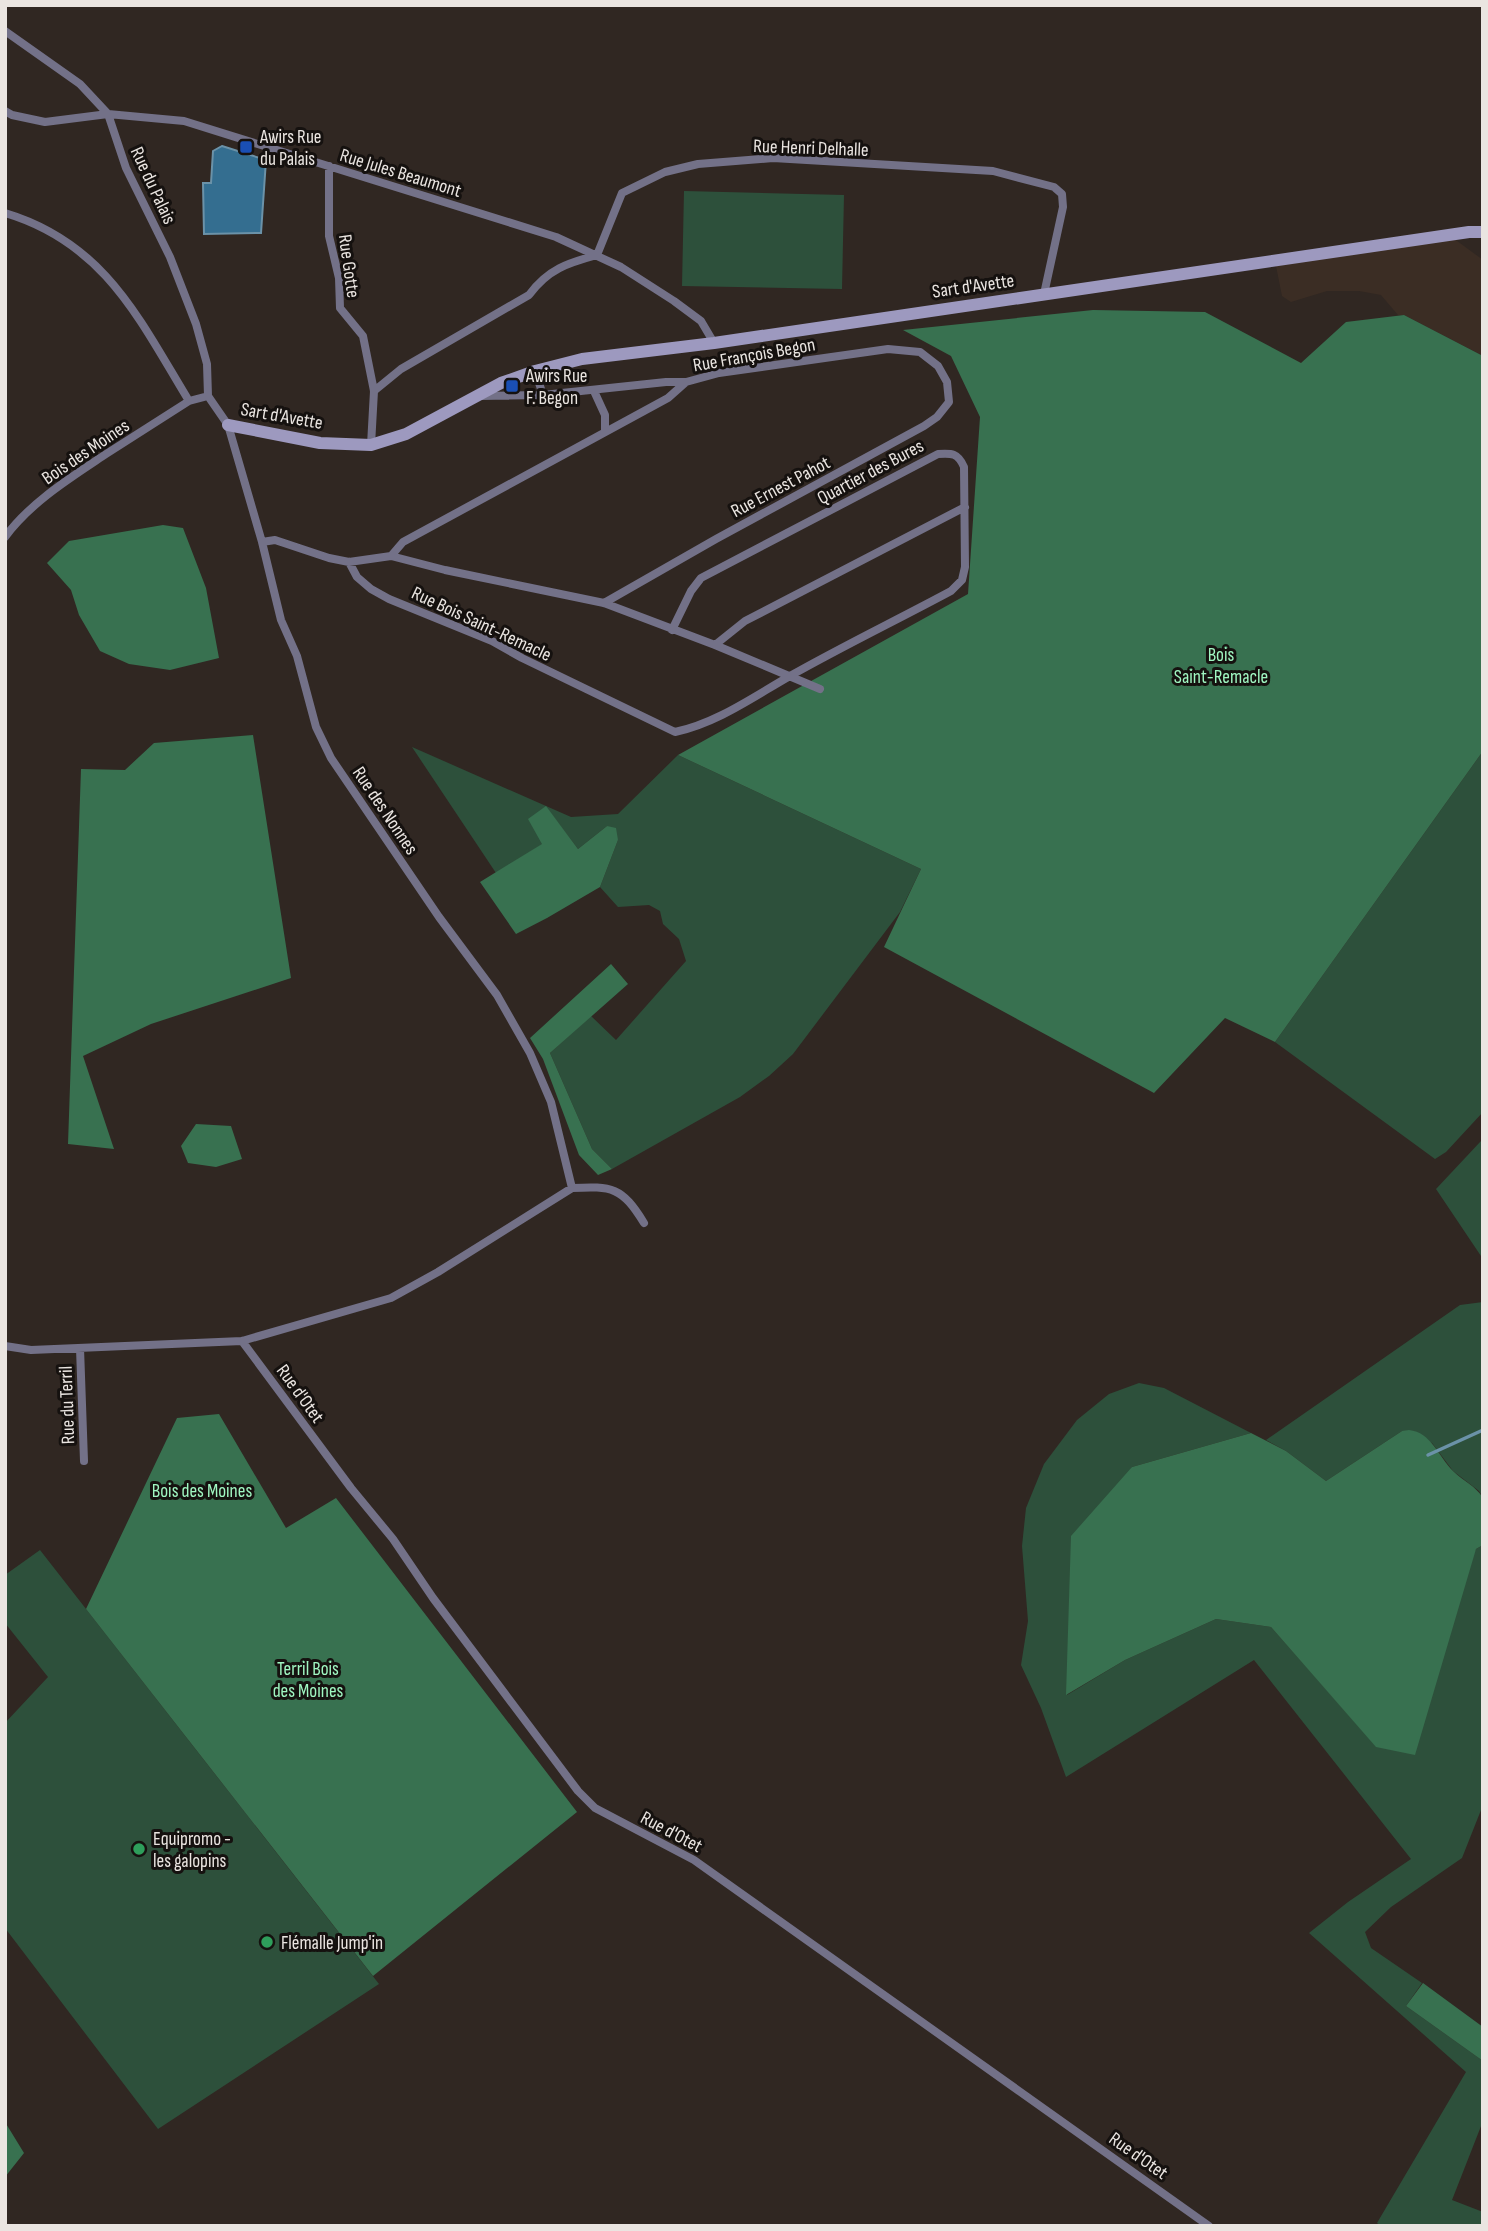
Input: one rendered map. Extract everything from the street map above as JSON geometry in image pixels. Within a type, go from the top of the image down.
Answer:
[{"type":"street","name":"Rue du Palais","points":[[5,31],[80,84],[108,114],[126,168],[170,257],[196,324],[206,363],[208,396]]},
{"type":"street","name":"Rue Jules Beaumont","points":[[5,111],[45,122],[108,114],[184,121],[556,237],[621,267],[692,314],[701,321],[714,343]]},
{"type":"street","name":"Rue Henri Delhalle","points":[[597,255],[622,193],[665,172],[698,164],[773,158],[993,171],[1054,187],[1062,194],[1063,207],[1044,294]]},
{"type":"street","name":"Rue Gotte","points":[[329,166],[329,236],[338,278],[340,308],[363,336],[374,391],[371,444]]},
{"type":"street","points":[[5,213],[60,238],[101,269],[130,304],[189,401],[208,396]]},
{"type":"street","name":"Sart d'Avette","points":[[208,396],[228,425],[320,443],[371,444],[406,434],[501,383],[582,359],[714,343],[1483,232]]},
{"type":"street","points":[[374,391],[401,369],[529,295],[538,282],[564,264],[597,255]]},
{"type":"street","name":"Rue François Begon","points":[[391,556],[403,542],[668,398],[686,382],[719,373],[888,349],[920,352],[938,366],[947,382]]},
{"type":"street","points":[[535,371],[543,395]]},
{"type":"street","name":"Sart d'Avette","points":[[474,396],[543,395],[686,382]]},
{"type":"street","name":"Rue Ernest Pahot","points":[[604,603],[924,426],[937,417],[949,402],[947,382]]},
{"type":"street","points":[[594,391],[605,415],[605,431]]},
{"type":"street","name":"Bois des Moines","points":[[5,537],[17,522],[52,491],[189,401]]},
{"type":"street","name":"Rue des Nonnes","points":[[228,425],[262,542],[281,620],[297,656],[316,727],[331,758],[439,917],[497,995],[530,1053],[551,1102],[572,1188]]},
{"type":"street","name":"Quartier des Bures","points":[[672,630],[691,591],[701,578],[938,454],[952,453],[960,457],[964,467],[965,507]]},
{"type":"street","points":[[715,645],[746,621],[965,507],[965,567],[962,580],[951,592],[791,676]]},
{"type":"street","points":[[262,542],[275,540],[349,562],[391,556],[604,603],[821,689]]},
{"type":"street","name":"Rue Bois Saint-Remacle","points":[[349,562],[357,577],[389,599],[474,632],[675,732],[695,728],[791,676]]},
{"type":"street","points":[[5,1346],[31,1350],[242,1340],[391,1298],[438,1272],[572,1188],[597,1186],[624,1195],[644,1223]]},
{"type":"street","name":"Rue d'Otet","points":[[242,1340],[351,1488],[393,1539],[433,1598],[578,1791],[595,1808],[694,1860],[1209,2226]]},
{"type":"street","name":"Rue du Terril","points":[[80,1348],[84,1461]]},
{"type":"shaded area","points":[[1453,238],[1483,260],[1483,356],[1404,315],[1398,315],[1381,295],[1359,291],[1327,291],[1291,302],[1282,296],[1276,266]]},
{"type":"green space","points":[[684,191],[844,195],[842,289],[682,286]]},
{"type":"green space","name":"Bois Saint-Remacle","points":[[1093,310],[1205,312],[1301,363],[1346,322],[1404,315],[1483,356],[1483,751],[1275,1042],[1225,1018],[1154,1093],[884,947],[921,869],[678,755],[968,594],[980,417],[951,356],[903,330]]},
{"type":"green space","points":[[163,525],[183,528],[206,588],[219,658],[170,670],[129,664],[100,651],[79,615],[71,590],[47,563],[69,541]]},
{"type":"green space","points":[[253,735],[291,978],[151,1024],[83,1056],[114,1149],[68,1144],[81,769],[125,770],[154,743]]},
{"type":"green space","points":[[412,747],[571,817],[618,814],[678,755],[921,869],[900,912],[793,1054],[740,1097],[612,1169],[592,1149],[550,1053],[591,1016],[616,1040],[686,961],[679,939],[663,924],[660,911],[649,905],[618,907],[600,887],[618,840],[607,826],[578,849],[546,807],[543,844],[496,873]]},
{"type":"green space","points":[[1483,751],[1483,1112],[1446,1152],[1435,1159],[1275,1042]]},
{"type":"green space","points":[[546,806],[578,849],[607,826],[616,828],[618,840],[600,887],[516,934],[480,882],[542,844],[528,819]]},
{"type":"green space","points":[[611,964],[628,984],[550,1053],[592,1149],[612,1169],[598,1175],[579,1155],[543,1059],[530,1038]]},
{"type":"green space","points":[[196,1124],[231,1126],[242,1159],[216,1167],[188,1163],[181,1146]]},
{"type":"green space","points":[[1481,1141],[1483,1142],[1483,1259],[1436,1189]]},
{"type":"green space","points":[[1483,1302],[1483,1498],[1479,1491],[1453,1471],[1432,1443],[1402,1431],[1326,1481],[1286,1451],[1266,1440],[1460,1305]]},
{"type":"green space","points":[[1139,1383],[1164,1388],[1251,1433],[1132,1467],[1067,1695],[1125,1660],[1216,1619],[1271,1627],[1376,1746],[1476,1549],[1483,1545],[1483,1805],[1462,1858],[1391,1907],[1365,1932],[1371,1948],[1422,1983],[1406,2006],[1483,2061],[1483,2121],[1452,2200],[1483,2212],[1483,2226],[1381,2226],[1377,2223],[1466,2072],[1309,1933],[1348,1902],[1411,1859],[1254,1660],[1066,1777],[1041,1708],[1021,1665],[1028,1621],[1022,1546],[1026,1508],[1044,1464],[1077,1420],[1109,1394]]},
{"type":"green space","name":"Terril Bois des Moines","points":[[219,1414],[286,1528],[336,1498],[577,1812],[373,1976],[86,1609],[177,1418]]},
{"type":"green space","points":[[1409,1430],[1429,1440],[1453,1471],[1483,1498],[1483,1545],[1476,1549],[1415,1755],[1376,1747],[1271,1627],[1216,1619],[1125,1660],[1066,1695],[1071,1536],[1132,1467],[1251,1433],[1286,1451],[1326,1481],[1402,1431]]},
{"type":"green space","name":"Equipromo - les galopins","points":[[40,1550],[379,1984],[158,2129],[5,1928],[5,1723],[48,1677],[5,1623],[5,1575]]},
{"type":"green space","points":[[1423,1983],[1483,2027],[1483,2061],[1406,2006]]},
{"type":"green space","points":[[5,2122],[24,2153],[5,2177]]},
{"type":"water","points":[[222,146],[266,160],[261,233],[204,234],[203,183],[211,183],[213,151]]},
{"type":"waterway","points":[[1428,1455],[1483,1430]]},
{"type":"place","name":"Awirs Rue du Palais","points":[[246,147]]},
{"type":"place","name":"Awirs Rue F. Begon","points":[[512,386]]},
{"type":"place","name":"Equipromo - les galopins","points":[[139,1849]]},
{"type":"place","name":"Flémalle Jump'in","points":[[267,1942]]}]
